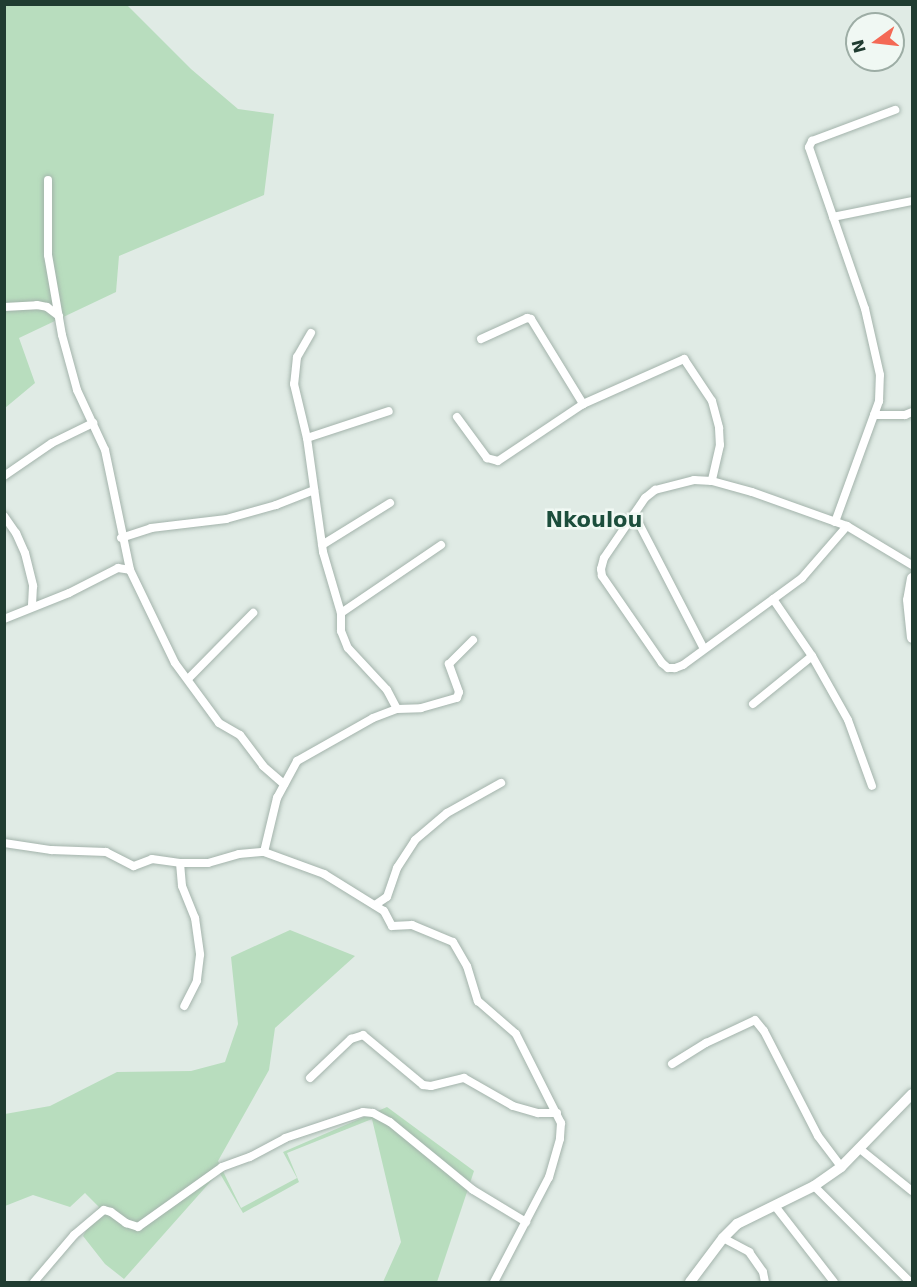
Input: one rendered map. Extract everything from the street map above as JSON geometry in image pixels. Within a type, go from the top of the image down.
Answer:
[{"type":"street","points":[[835,522],[879,401],[880,375],[875,346],[810,143],[894,110]]},
{"type":"street","points":[[48,180],[48,255],[70,367],[105,450],[130,570],[175,663],[219,723],[240,735],[256,759],[284,784]]},
{"type":"street","points":[[833,217],[912,201]]},
{"type":"street","points":[[4,307],[37,305],[47,307],[60,316]]},
{"type":"street","points":[[481,339],[527,318],[531,319],[583,404]]},
{"type":"street","points":[[311,333],[297,357],[293,372],[308,438],[322,545],[341,613],[341,632],[346,645],[387,690],[397,710]]},
{"type":"street","points":[[457,417],[488,458],[498,461],[583,404],[684,359],[712,402],[719,428],[720,445],[712,481]]},
{"type":"street","points":[[308,438],[388,411]]},
{"type":"street","points":[[874,415],[905,415],[912,412]]},
{"type":"street","points":[[4,476],[52,442],[93,423]]},
{"type":"street","points":[[847,526],[802,578],[683,665],[668,668],[602,576],[600,569],[604,558],[645,498],[655,490],[694,480],[712,481],[847,526],[912,565]]},
{"type":"street","points":[[122,538],[151,528],[226,519],[276,505],[314,490]]},
{"type":"street","points":[[322,545],[390,503]]},
{"type":"street","points":[[634,514],[704,649]]},
{"type":"street","points":[[4,516],[21,541],[27,558],[34,599],[32,606]]},
{"type":"street","points":[[341,613],[441,544]]},
{"type":"street","points":[[4,618],[69,593],[118,568],[130,570]]},
{"type":"street","points":[[912,578],[908,600],[912,638]]},
{"type":"street","points":[[773,599],[812,656],[848,720],[872,786]]},
{"type":"street","points":[[188,679],[253,612]]},
{"type":"street","points":[[264,852],[277,798],[293,765],[302,757],[317,751],[326,743],[361,724],[397,710],[425,707],[457,698],[459,692],[448,663],[474,640]]},
{"type":"street","points":[[753,704],[812,656]]},
{"type":"street","points":[[375,905],[387,897],[397,868],[415,840],[447,813],[501,783]]},
{"type":"street","points":[[4,843],[51,850],[106,852],[134,866],[152,858],[180,863],[218,862],[239,854],[264,852],[278,859],[314,868],[384,911],[392,926],[412,925],[453,942],[467,966],[478,1001],[516,1034],[542,1089],[557,1113],[562,1131],[554,1167],[494,1282]]},
{"type":"street","points":[[180,863],[182,886],[195,918],[200,955],[197,981],[184,1006]]},
{"type":"street","points":[[672,1064],[706,1043],[755,1020],[764,1031],[818,1136],[841,1167]]},
{"type":"street","points":[[310,1078],[351,1039],[363,1035],[423,1084],[431,1086],[464,1078],[497,1099],[513,1106],[538,1113],[557,1113]]},
{"type":"street","points":[[690,1282],[723,1238],[737,1224],[814,1186],[841,1167],[911,1099]]},
{"type":"street","points":[[34,1282],[74,1235],[104,1210],[111,1212],[126,1224],[138,1227],[222,1167],[250,1157],[285,1138],[363,1112],[373,1113],[390,1122],[473,1190],[526,1222]]},
{"type":"street","points":[[860,1149],[912,1191]]},
{"type":"street","points":[[814,1186],[910,1282]]},
{"type":"street","points":[[775,1206],[834,1282]]},
{"type":"street","points":[[723,1238],[749,1252],[763,1272],[765,1282]]},
{"type":"green space","points":[[5,5],[127,5],[191,69],[238,109],[274,114],[264,195],[119,256],[116,292],[19,338],[35,383],[5,408]]},
{"type":"green space","points":[[290,930],[355,956],[275,1028],[269,1070],[218,1161],[241,1208],[297,1178],[283,1152],[387,1107],[474,1171],[437,1282],[383,1282],[401,1242],[372,1119],[287,1153],[299,1182],[243,1213],[219,1172],[124,1279],[105,1264],[83,1236],[99,1207],[85,1193],[70,1207],[33,1195],[5,1206],[5,1114],[50,1106],[117,1072],[191,1071],[225,1062],[238,1024],[231,957]]},
{"type":"district","name":"Nkoulou","points":[[594,520]]}]
